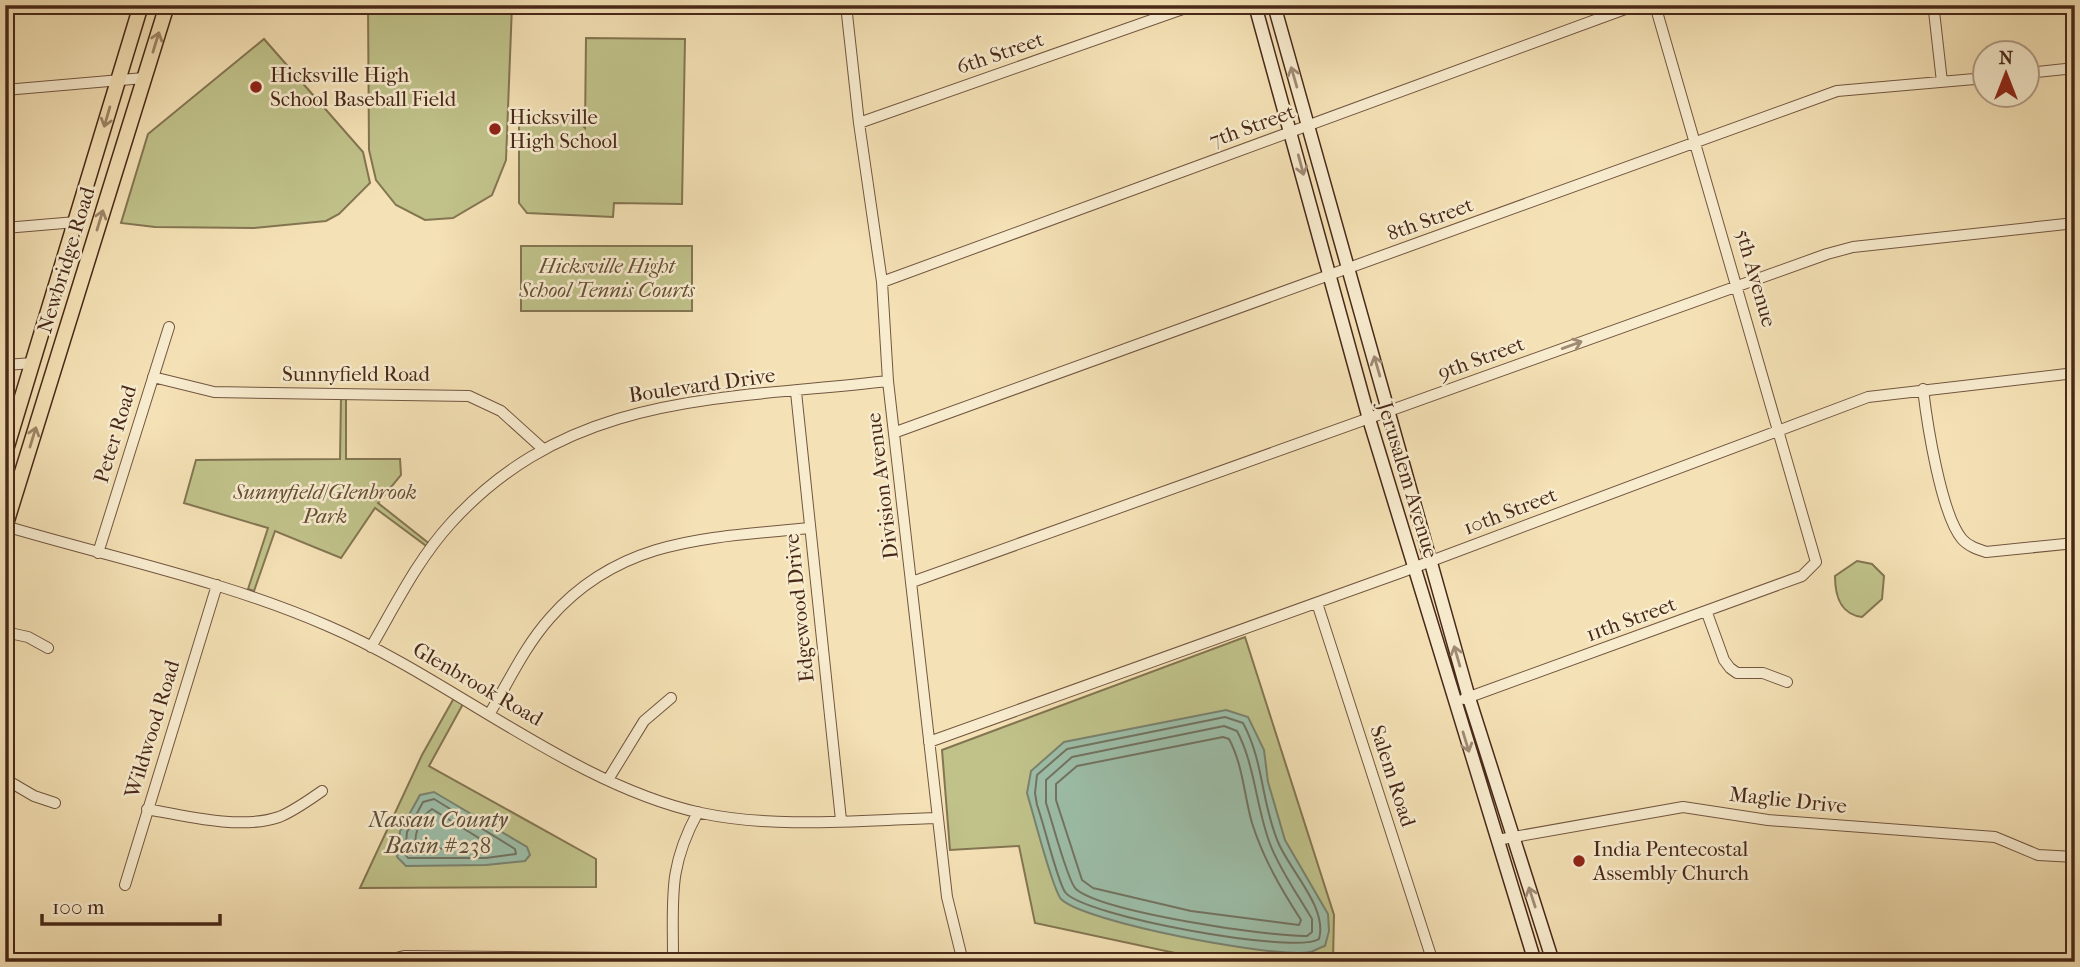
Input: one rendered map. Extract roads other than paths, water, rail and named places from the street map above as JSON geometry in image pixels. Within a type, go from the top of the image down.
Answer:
[{"type":"main road","name":"Newbridge Road","points":[[5,453],[141,5]]},
{"type":"main road","name":"Newbridge Road","points":[[5,526],[167,5]]},
{"type":"main road","name":"Jerusalem Avenue","points":[[1255,5],[1369,419],[1535,962]]},
{"type":"main road","name":"Jerusalem Avenue","points":[[1274,5],[1469,698],[1553,962]]},
{"type":"street","name":"Division Avenue","points":[[846,5],[859,123],[882,282],[888,381],[896,432],[947,897],[963,962]]},
{"type":"street","name":"6th Street","points":[[859,123],[1194,5]]},
{"type":"street","name":"7th Street","points":[[882,282],[1636,5]]},
{"type":"street","name":"5th Avenue","points":[[1655,5],[1816,562]]},
{"type":"street","points":[[1934,12],[1942,82]]},
{"type":"street","points":[[2042,72],[2075,68]]},
{"type":"street","points":[[5,90],[144,78]]},
{"type":"street","name":"8th Street","points":[[896,432],[1838,91],[1972,79]]},
{"type":"street","points":[[5,228],[76,222]]},
{"type":"street","name":"9th Street","points":[[912,582],[1738,285],[1853,247],[2075,223]]},
{"type":"street","name":"Peter Road","points":[[99,553],[169,327]]},
{"type":"street","points":[[5,365],[33,363]]},
{"type":"street","name":"10th Street","points":[[929,742],[1415,567],[1868,397],[2075,373]]},
{"type":"street","name":"Sunnyfield Road","points":[[153,377],[214,392],[469,396],[502,411],[542,450]]},
{"type":"street","name":"Boulevard Drive","points":[[371,647],[420,562],[451,523],[499,478],[542,450],[587,428],[644,410],[888,381]]},
{"type":"street","points":[[1923,389],[1928,435],[1953,523],[1961,538],[1986,552],[2075,543]]},
{"type":"street","name":"Edgewood Drive","points":[[796,391],[841,820]]},
{"type":"street","name":"Glenbrook Road","points":[[5,526],[216,585],[286,608],[371,647],[580,765],[641,794],[698,812],[754,819],[938,818]]},
{"type":"street","points":[[491,713],[525,652],[549,618],[602,573],[643,552],[681,542],[810,528]]},
{"type":"street","name":"11th Street","points":[[1454,703],[1707,613],[1802,576],[1816,562]]},
{"type":"street","name":"Wildwood Road","points":[[125,885],[216,585]]},
{"type":"street","name":"Salem Road","points":[[1317,603],[1433,962]]},
{"type":"street","points":[[1707,613],[1724,660],[1730,668],[1737,673],[1763,673],[1787,682]]},
{"type":"street","points":[[5,632],[28,637],[48,648]]},
{"type":"street","points":[[609,778],[644,720],[671,698]]},
{"type":"street","points":[[5,779],[34,796],[55,803]]},
{"type":"street","points":[[147,809],[212,820],[255,821],[283,816],[322,791]]},
{"type":"street","name":"Maglie Drive","points":[[1497,840],[1683,807],[1768,820],[1995,837],[2038,855],[2075,857]]},
{"type":"street","points":[[673,957],[673,876],[677,858],[698,812]]},
{"type":"street","points":[[382,962],[404,956],[483,959],[673,957],[758,959],[769,962]]},
{"type":"water","points":[[1226,710],[1248,717],[1264,750],[1268,782],[1285,840],[1328,914],[1329,931],[1325,946],[1312,951],[1291,953],[1181,937],[1105,918],[1077,908],[1061,899],[1058,893],[1027,793],[1031,771],[1064,742]]},
{"type":"water","name":"Nassau County Basin #238","points":[[434,792],[527,847],[530,855],[525,861],[486,865],[406,866],[397,857],[400,831],[420,795]]},
{"type":"place","name":"Hicksville High School Baseball Field","points":[[256,87]]},
{"type":"place","name":"Hicksville High School","points":[[495,129]]},
{"type":"place","name":"India Pentecostal Assembly Church","points":[[1579,861]]},
{"type":"park label","name":"Hicksville Hight School Tennis Courts","points":[[607,278]]},
{"type":"park label","name":"Sunnyfield/Glenbrook Park","points":[[325,504]]}]
